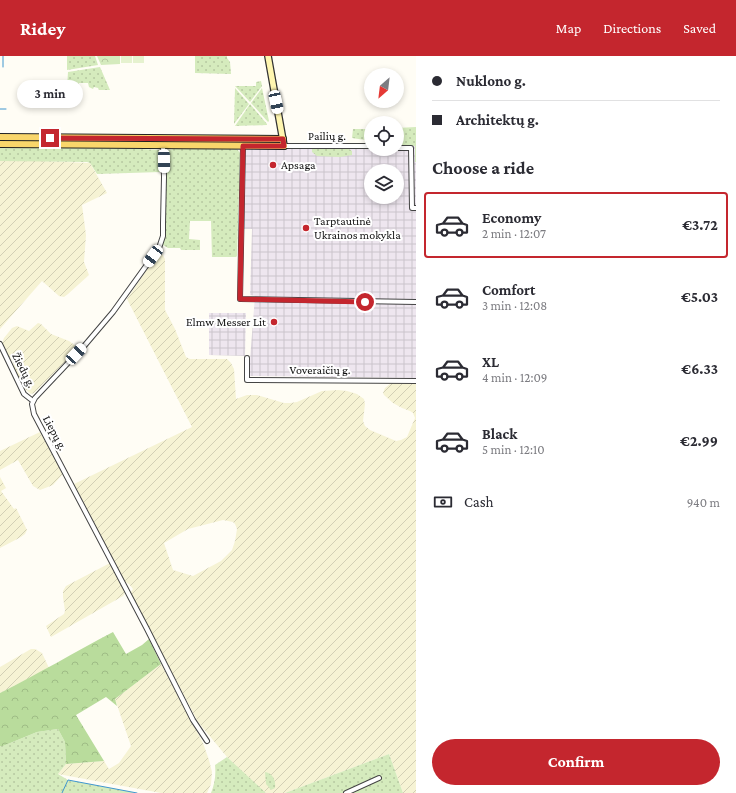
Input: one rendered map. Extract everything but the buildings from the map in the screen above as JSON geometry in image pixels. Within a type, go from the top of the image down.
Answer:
[{"type":"main road","points":[[0,137],[163,145],[284,146],[268,56]]},
{"type":"main road","points":[[0,144],[94,141],[283,139]]},
{"type":"street","points":[[33,401],[113,312],[159,248],[163,236],[164,223],[163,145]]},
{"type":"street","points":[[243,146],[240,299],[416,302]]},
{"type":"street","name":"Pailių g.","points":[[284,146],[364,146]]},
{"type":"street","points":[[404,148],[411,148],[414,208]]},
{"type":"street","name":"Žiedų g.","points":[[0,344],[24,394],[27,398],[33,401]]},
{"type":"street","points":[[0,361],[6,358]]},
{"type":"street","name":"Voveraičių g.","points":[[247,358],[246,380],[416,382]]},
{"type":"street","name":"Liepų g.","points":[[33,401],[32,407],[34,414],[193,720],[207,741]]},
{"type":"street","points":[[346,793],[379,778]]},
{"type":"shaded area","points":[[293,143],[364,144],[364,156],[404,156],[404,145],[416,146],[416,378],[250,376],[255,296],[250,295],[252,229],[243,229],[244,152],[250,148],[292,149]]},
{"type":"shaded area","points":[[15,160],[90,163],[107,193],[82,205],[86,235],[84,262],[89,275],[64,297],[59,296],[42,281],[0,329],[0,161]]},
{"type":"shaded area","points":[[159,252],[165,259],[165,310],[175,329],[186,357],[190,359],[227,359],[234,369],[236,399],[247,395],[257,395],[284,403],[290,403],[297,402],[322,391],[347,391],[357,394],[364,399],[365,404],[363,421],[365,426],[370,430],[396,441],[407,437],[415,418],[413,413],[393,403],[383,393],[385,388],[391,383],[416,384],[416,793],[403,793],[389,754],[285,793],[266,793],[227,757],[198,722],[132,596],[131,592],[133,589],[125,582],[74,484],[192,427],[127,299]],"holes":[[[223,520],[233,522],[237,529],[235,541],[232,550],[221,561],[193,576],[173,570],[164,543],[188,529]]]},
{"type":"shaded area","points":[[209,313],[246,313],[245,356],[209,355]]},
{"type":"shaded area","points":[[38,323],[51,334],[69,341],[76,346],[72,355],[34,393],[31,394],[24,388],[14,368],[13,362],[3,348],[2,343],[12,328],[17,326],[29,331]]},
{"type":"shaded area","points":[[40,432],[63,474],[53,485],[40,490],[33,486],[18,460],[0,470],[0,451]]},
{"type":"shaded area","points":[[0,477],[6,488],[1,491],[14,509],[16,508],[27,530],[21,537],[0,548]]},
{"type":"shaded area","points":[[110,563],[125,593],[123,596],[51,637],[46,626],[64,614],[63,591],[66,586]]},
{"type":"shaded area","points":[[31,649],[35,649],[42,653],[49,668],[0,693],[0,667]]},
{"type":"shaded area","points":[[161,664],[203,743],[212,772],[211,784],[207,793],[161,793],[58,774],[66,764],[104,761],[109,769],[119,763],[131,746],[115,699]]},
{"type":"green space","points":[[67,56],[95,56],[98,65],[67,70]]},
{"type":"green space","points":[[97,56],[120,56],[120,64],[101,65]]},
{"type":"green space","points":[[121,56],[132,56],[132,63],[121,63]]},
{"type":"green space","points":[[133,56],[144,56],[144,63],[133,63]]},
{"type":"green space","points":[[195,56],[227,56],[230,62],[231,74],[195,73]]},
{"type":"green space","points":[[100,67],[110,90],[99,90],[98,88],[94,87],[93,89],[89,87],[88,83],[79,83],[79,87],[68,90],[68,72]]},
{"type":"green space","points":[[261,81],[262,86],[250,102],[235,86],[256,86],[256,82]]},
{"type":"green space","points":[[262,88],[269,121],[268,122],[251,103]]},
{"type":"green space","points":[[235,89],[249,104],[234,124]]},
{"type":"green space","points":[[250,104],[267,124],[267,125],[235,126]]},
{"type":"green space","points":[[416,127],[416,162],[415,146],[404,145],[404,128]]},
{"type":"green space","points":[[353,129],[364,129],[364,140],[352,138]]},
{"type":"green space","points":[[0,140],[92,141],[0,141]]},
{"type":"green space","points":[[98,142],[274,142],[274,144]]},
{"type":"green space","points":[[0,147],[119,148],[159,150],[162,156],[161,172],[97,174],[90,163],[87,162],[0,161]]},
{"type":"green space","points":[[177,148],[237,149],[240,153],[236,257],[212,257],[211,221],[190,221],[189,239],[200,240],[200,250],[181,250],[180,248],[168,248],[163,245],[165,151]]},
{"type":"green space","points":[[312,149],[349,149],[352,151],[352,155],[340,157],[317,156],[312,152]]},
{"type":"green space","points":[[113,632],[126,654],[142,645],[149,639],[161,664],[115,699],[117,706],[106,697],[76,715],[104,761],[66,764],[65,742],[58,729],[37,732],[0,746],[0,693]]},
{"type":"green space","points":[[58,729],[65,742],[66,764],[58,774],[68,780],[137,793],[0,793],[0,746],[37,732]]},
{"type":"green space","points":[[389,754],[403,793],[285,793]]},
{"type":"green space","points":[[227,757],[266,793],[211,793],[215,779],[215,765]]},
{"type":"green space","points":[[265,772],[272,776],[275,783],[275,788],[271,790],[266,784]]},
{"type":"waterway","points":[[3,56],[3,67]]},
{"type":"waterway","points":[[0,109],[6,109]]},
{"type":"waterway","points":[[62,793],[68,780],[137,793]]},
{"type":"place","name":"Apsaga","points":[[273,165]]},
{"type":"place","name":"Tarptautinė Ukrainos mokykla","points":[[306,228]]},
{"type":"place","name":"Elmw Messer Lit","points":[[274,322]]},
{"type":"route","points":[[50,138],[283,139],[284,146],[243,146],[240,299],[365,302]]}]
